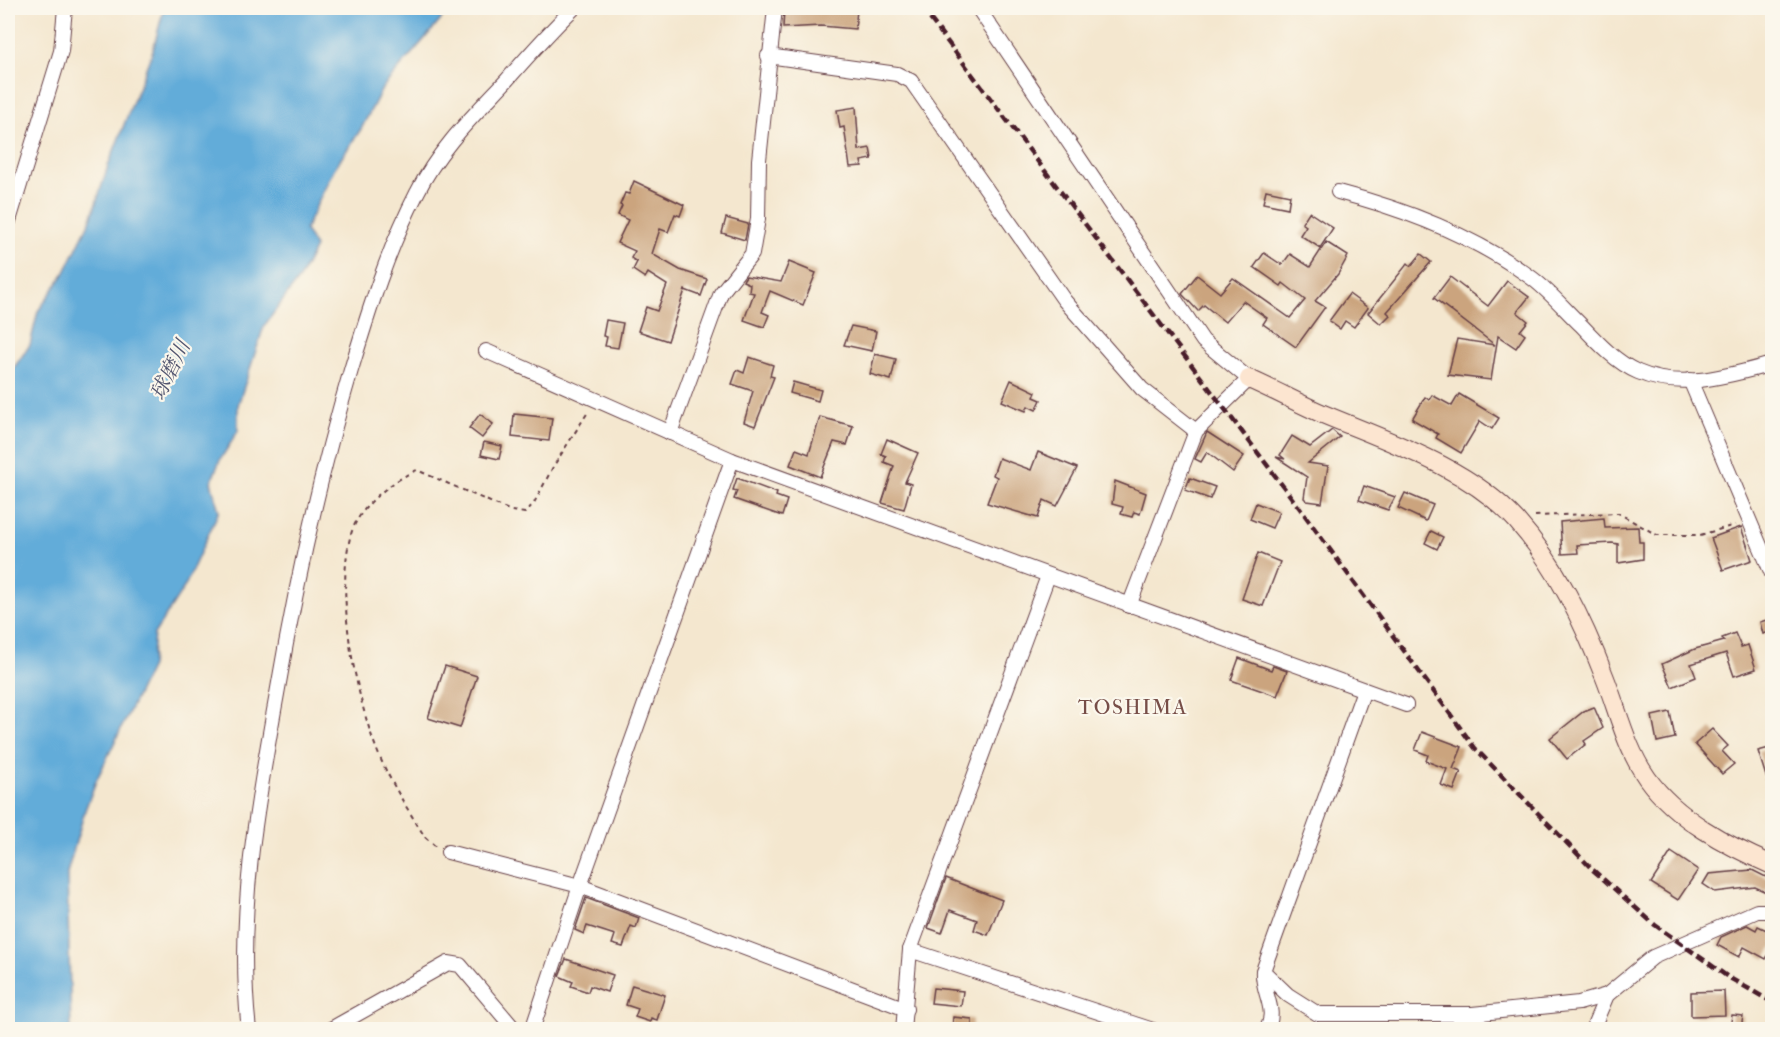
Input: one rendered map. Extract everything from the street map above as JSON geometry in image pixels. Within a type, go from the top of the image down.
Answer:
[{"type":"street","points":[[8,224],[62,51],[65,8]]},
{"type":"street","points":[[249,1029],[244,994],[246,934],[264,769],[299,566],[329,445],[369,311],[393,246],[429,171],[452,139],[574,8]]},
{"type":"street","points":[[670,433],[721,292],[752,254],[758,219],[759,160],[768,56],[775,8]]},
{"type":"street","points":[[978,8],[1203,341],[1249,379],[1306,407],[1428,458],[1481,490],[1515,518],[1555,572],[1582,622],[1625,734],[1647,778],[1681,812],[1720,839],[1773,865]]},
{"type":"street","points":[[768,56],[897,74],[911,81],[1064,300],[1142,389],[1196,431]]},
{"type":"street","points":[[1338,192],[1373,201],[1435,224],[1488,250],[1531,277],[1604,348],[1638,372],[1674,381],[1721,377],[1773,364]]},
{"type":"street","points":[[486,351],[732,460],[1406,705]]},
{"type":"street","points":[[1129,606],[1196,431],[1249,379]]},
{"type":"street","points":[[1690,380],[1773,574]]},
{"type":"street","points":[[532,1029],[580,886],[732,460]]},
{"type":"street","points":[[903,1029],[910,950],[1048,576]]},
{"type":"street","points":[[1266,1029],[1272,1015],[1262,985],[1263,971],[1364,690]]},
{"type":"street","points":[[448,852],[580,886],[906,1009]]},
{"type":"street","points":[[1263,971],[1288,995],[1318,1014],[1472,1014],[1579,1003],[1607,995],[1653,957],[1757,911],[1773,911]]},
{"type":"street","points":[[910,950],[1153,1029]]},
{"type":"street","points":[[329,1029],[448,963],[460,965],[515,1029]]},
{"type":"street","points":[[1592,1029],[1607,995]]},
{"type":"path","points":[[448,852],[435,846],[425,837],[382,762],[371,733],[355,677],[347,611],[346,572],[352,531],[362,511],[406,475],[417,470],[511,511],[525,513],[534,503],[553,467],[597,399]]},
{"type":"path","points":[[1515,518],[1618,513],[1657,535],[1700,535],[1749,522]]},
{"type":"water","name":"球磨川","points":[[164,8],[447,8],[440,21],[383,87],[361,129],[334,169],[305,230],[315,247],[300,277],[264,326],[238,405],[238,431],[220,460],[211,482],[219,511],[185,586],[154,634],[151,666],[96,781],[85,810],[67,873],[71,1029],[8,1029],[8,376],[30,345],[38,311],[64,274],[91,219],[108,166],[153,50]]},
{"type":"building","points":[[784,8],[851,8],[851,10],[857,10],[855,29],[821,26],[783,28]]},
{"type":"building","points":[[856,107],[859,150],[870,148],[872,159],[861,161],[862,166],[850,167],[844,127],[840,128],[837,110]]},
{"type":"building","points":[[634,181],[684,205],[680,216],[675,214],[668,232],[660,229],[652,254],[680,270],[707,279],[701,296],[685,290],[668,341],[638,331],[646,307],[657,311],[667,285],[648,273],[645,278],[633,270],[637,262],[631,258],[635,251],[617,243],[628,220],[618,215],[622,206],[620,205],[625,193],[629,194]]},
{"type":"building","points":[[1266,190],[1290,195],[1288,208],[1263,203]]},
{"type":"building","points":[[1309,212],[1333,228],[1320,248],[1300,235],[1306,226],[1302,223]]},
{"type":"building","points":[[726,218],[748,224],[745,240],[722,233]]},
{"type":"building","points":[[1326,242],[1348,256],[1338,274],[1315,301],[1325,307],[1296,347],[1263,324],[1267,318],[1243,301],[1225,322],[1204,305],[1198,311],[1182,294],[1197,275],[1220,293],[1233,278],[1290,318],[1305,300],[1283,283],[1281,286],[1254,267],[1264,253],[1282,265],[1290,254],[1310,267]]},
{"type":"building","points":[[1421,254],[1431,262],[1387,312],[1390,315],[1381,324],[1368,313],[1408,263],[1411,266]]},
{"type":"building","points":[[789,262],[816,273],[803,305],[770,291],[762,312],[769,315],[764,327],[744,320],[754,293],[749,292],[750,284],[743,281],[746,276],[781,282]]},
{"type":"building","points":[[1450,277],[1488,306],[1507,281],[1529,297],[1517,312],[1528,321],[1520,331],[1525,335],[1516,348],[1498,336],[1491,380],[1448,375],[1457,339],[1495,345],[1434,298]]},
{"type":"building","points":[[1349,294],[1368,308],[1354,327],[1345,321],[1340,329],[1329,321]]},
{"type":"building","points":[[606,320],[623,323],[618,348],[605,346],[607,337],[603,336]]},
{"type":"building","points":[[851,326],[876,331],[872,351],[844,345]]},
{"type":"building","points":[[875,354],[896,359],[891,380],[870,374]]},
{"type":"building","points":[[749,357],[773,365],[770,376],[774,377],[755,426],[744,422],[753,391],[732,384],[737,370],[744,373]]},
{"type":"building","points":[[1011,380],[1036,392],[1034,397],[1041,400],[1036,410],[1028,406],[1026,411],[1002,401]]},
{"type":"building","points":[[793,382],[821,390],[818,401],[790,393]]},
{"type":"building","points":[[1459,394],[1499,418],[1492,429],[1480,421],[1461,453],[1436,438],[1438,434],[1412,419],[1425,397],[1429,400],[1432,395],[1452,406]]},
{"type":"building","points":[[480,414],[493,424],[482,438],[469,428]]},
{"type":"building","points":[[514,414],[552,418],[549,441],[512,437]]},
{"type":"building","points":[[820,417],[853,426],[847,445],[834,442],[820,477],[790,465],[796,449],[809,454]]},
{"type":"building","points":[[1332,430],[1340,437],[1308,463],[1328,466],[1322,503],[1307,501],[1304,498],[1307,477],[1276,457],[1285,459],[1280,455],[1292,436],[1310,447]]},
{"type":"building","points":[[1207,432],[1244,456],[1233,472],[1207,452],[1201,462],[1195,459]]},
{"type":"building","points":[[887,439],[918,453],[905,482],[911,484],[904,509],[882,503],[894,466],[884,462],[886,456],[881,454]]},
{"type":"building","points":[[484,442],[502,446],[499,459],[481,455]]},
{"type":"building","points":[[1038,452],[1077,468],[1057,506],[1044,500],[1038,518],[987,503],[997,477],[993,475],[999,458],[1031,470]]},
{"type":"building","points":[[737,478],[777,493],[776,496],[787,500],[782,516],[734,499],[737,491],[733,490]]},
{"type":"building","points":[[1190,478],[1215,487],[1210,499],[1185,490]]},
{"type":"building","points":[[1115,481],[1146,493],[1140,514],[1134,512],[1132,517],[1121,514],[1123,507],[1112,504]]},
{"type":"building","points":[[1364,486],[1395,497],[1388,510],[1359,500]]},
{"type":"building","points":[[1405,493],[1433,505],[1426,521],[1398,508]]},
{"type":"building","points":[[1256,503],[1279,512],[1272,528],[1250,519]]},
{"type":"building","points":[[1604,518],[1605,528],[1638,527],[1639,542],[1643,542],[1643,559],[1618,563],[1618,544],[1612,543],[1577,545],[1578,553],[1562,554],[1560,522]]},
{"type":"building","points":[[1741,527],[1752,560],[1723,570],[1711,538]]},
{"type":"building","points":[[1431,531],[1443,537],[1437,549],[1425,543]]},
{"type":"building","points":[[1258,553],[1280,562],[1263,606],[1242,599]]},
{"type":"building","points":[[1773,618],[1773,631],[1763,634],[1760,622]]},
{"type":"building","points":[[1735,633],[1741,647],[1748,645],[1756,669],[1734,676],[1726,653],[1691,664],[1696,677],[1672,687],[1662,664],[1695,649],[1724,641],[1722,638]]},
{"type":"building","points":[[1239,658],[1271,670],[1273,666],[1287,671],[1277,696],[1231,680]]},
{"type":"building","points":[[445,666],[477,676],[460,728],[428,718]]},
{"type":"building","points":[[1594,707],[1603,728],[1584,741],[1586,744],[1567,759],[1550,738],[1584,711]]},
{"type":"building","points":[[1670,712],[1675,738],[1657,742],[1652,716]]},
{"type":"building","points":[[1712,729],[1728,746],[1722,751],[1734,764],[1722,774],[1695,744]]},
{"type":"building","points":[[1422,732],[1462,747],[1453,769],[1461,772],[1454,790],[1441,785],[1447,769],[1426,761],[1428,755],[1415,750]]},
{"type":"building","points":[[1773,747],[1773,789],[1770,789],[1758,751]]},
{"type":"building","points":[[1671,852],[1698,870],[1678,900],[1651,883]]},
{"type":"building","points":[[1752,870],[1772,880],[1766,892],[1755,887],[1715,892],[1703,884],[1709,874]]},
{"type":"building","points":[[946,878],[1002,900],[988,935],[974,930],[977,920],[950,910],[942,933],[928,928]]},
{"type":"building","points":[[586,898],[639,918],[636,928],[631,926],[623,947],[612,944],[615,935],[587,926],[584,934],[575,930]]},
{"type":"building","points":[[1747,925],[1756,930],[1758,926],[1773,933],[1773,946],[1766,959],[1744,947],[1739,957],[1717,945],[1721,937]]},
{"type":"building","points":[[566,959],[613,975],[607,992],[590,986],[588,992],[571,986],[573,982],[559,976]]},
{"type":"building","points":[[632,985],[665,995],[657,1020],[651,1018],[650,1022],[635,1017],[638,1009],[626,1005]]},
{"type":"building","points":[[933,988],[963,991],[961,1006],[931,1003]]},
{"type":"building","points":[[1724,991],[1725,1015],[1691,1016],[1691,992]]},
{"type":"building","points":[[1732,1015],[1743,1016],[1741,1029],[1730,1029]]},
{"type":"building","points":[[953,1017],[972,1019],[972,1029],[952,1029]]},
{"type":"railway","points":[[922,8],[1301,510],[1475,748],[1593,870],[1655,925],[1728,977],[1772,1002]]},
{"type":"district","name":"TOSHIMA","points":[[1133,707]]}]
